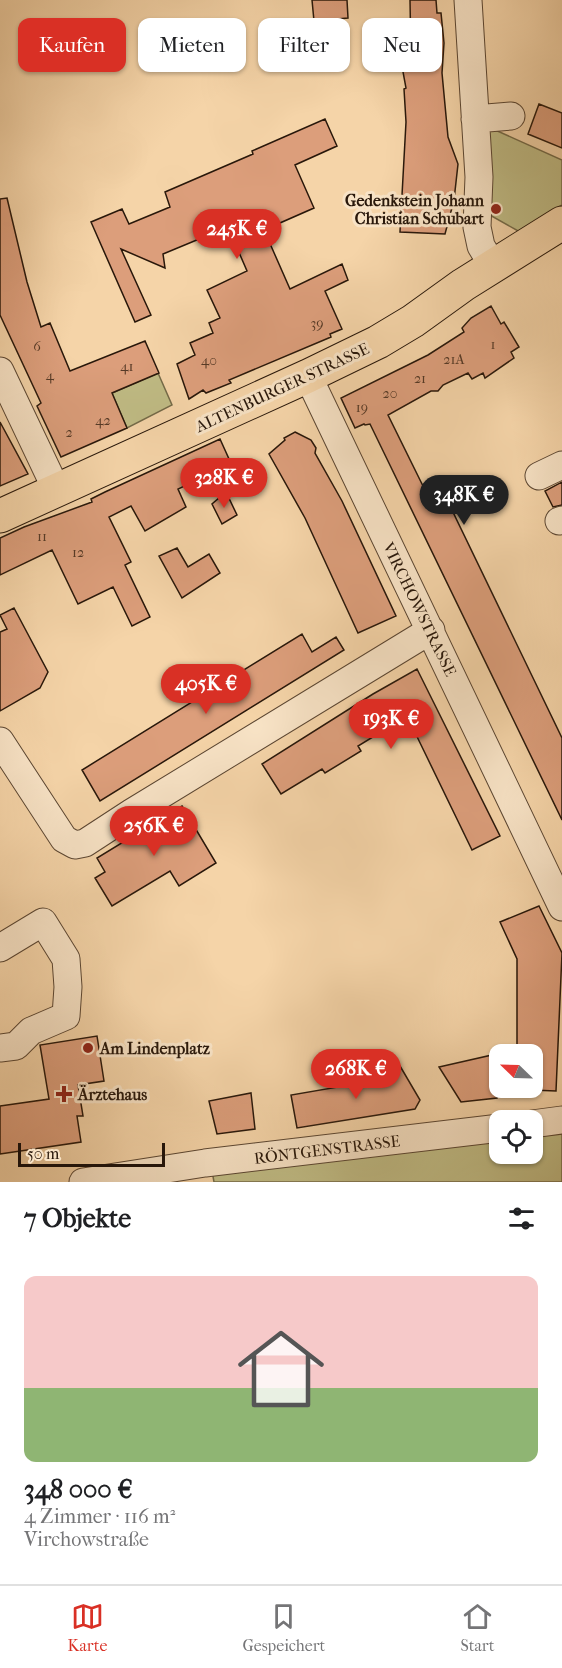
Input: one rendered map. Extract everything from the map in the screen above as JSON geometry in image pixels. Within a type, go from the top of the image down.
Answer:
[{"type":"main road","name":"ALTENBURGER STRASSE","points":[[0,516],[308,376],[399,330],[558,225]]},
{"type":"street","points":[[468,0],[479,200],[478,236],[481,246],[494,266]]},
{"type":"street","points":[[475,120],[512,116]]},
{"type":"street","points":[[0,371],[57,491]]},
{"type":"street","name":"VIRCHOWSTRASSE","points":[[308,376],[562,907]]},
{"type":"street","points":[[0,741],[64,839],[75,845],[85,843],[431,630]]},
{"type":"street","points":[[0,948],[43,922],[66,959],[68,987],[66,1016],[31,1031],[16,1046],[0,1048]]},
{"type":"street","points":[[543,1123],[562,1120]]},
{"type":"street","name":"RÖNTGENSTRASSE","points":[[83,1182],[205,1163],[489,1129]]},
{"type":"shaded area","points":[[484,125],[562,160],[562,205],[520,232],[488,214]]},
{"type":"shaded area","points":[[158,373],[172,405],[127,428],[112,393]]},
{"type":"shaded area","points":[[562,1133],[562,1182],[214,1182],[212,1171],[489,1141],[489,1164],[543,1164],[543,1135]]},
{"type":"building","points":[[312,0],[347,0],[348,18],[314,18]]},
{"type":"building","points":[[410,0],[436,0],[437,13],[441,13],[442,18],[410,18]]},
{"type":"building","points":[[442,23],[444,43],[442,73],[448,137],[458,164],[454,200],[445,234],[400,232],[406,122],[404,89],[406,88],[403,72],[442,72]]},
{"type":"building","points":[[539,104],[562,113],[562,148],[528,134]]},
{"type":"building","points":[[325,119],[337,146],[295,165],[314,208],[264,230],[290,289],[342,264],[348,280],[325,291],[342,329],[330,334],[331,337],[229,380],[231,383],[206,393],[203,390],[189,399],[177,364],[195,355],[190,343],[213,333],[209,323],[220,318],[207,290],[247,271],[228,227],[163,254],[165,268],[121,249],[151,315],[135,322],[91,222],[122,209],[129,224],[170,207],[165,192],[253,154],[252,151]]},
{"type":"building","points":[[7,198],[27,282],[41,327],[50,323],[70,371],[145,341],[159,373],[112,393],[127,428],[61,457],[37,406],[41,403],[0,315],[0,199]]},
{"type":"building","points":[[491,306],[501,324],[504,322],[519,347],[511,352],[514,358],[485,378],[483,373],[472,379],[468,373],[443,385],[438,391],[431,391],[388,415],[423,486],[437,479],[562,738],[562,820],[370,424],[355,428],[341,398],[428,355],[464,332],[462,328],[471,318]]},
{"type":"building","points":[[0,422],[28,474],[0,486]]},
{"type":"building","points":[[295,432],[311,440],[316,448],[315,453],[342,501],[396,616],[358,633],[305,518],[269,454],[285,440],[284,438]]},
{"type":"building","points":[[220,439],[229,459],[229,465],[178,489],[186,507],[145,531],[131,506],[109,517],[131,562],[125,565],[150,617],[132,626],[113,587],[78,604],[52,550],[0,575],[0,538],[92,502],[91,499],[105,492]]},
{"type":"building","points":[[562,482],[562,505],[553,507],[545,491]]},
{"type":"building","points":[[226,492],[237,515],[222,524],[212,504]]},
{"type":"building","points":[[177,548],[188,567],[209,554],[220,573],[182,598],[159,556]]},
{"type":"building","points":[[14,608],[48,672],[40,688],[0,711],[0,632],[7,629],[0,615]]},
{"type":"building","points":[[302,634],[312,652],[336,637],[344,650],[100,801],[82,770]]},
{"type":"building","points":[[417,669],[500,836],[472,850],[407,716],[358,746],[361,751],[325,773],[322,769],[281,794],[262,764]]},
{"type":"building","points":[[182,806],[216,863],[179,886],[170,871],[112,906],[95,878],[105,872],[97,858]]},
{"type":"building","points":[[539,906],[562,953],[556,1091],[543,1090],[543,1044],[517,1044],[517,959],[500,922]]},
{"type":"building","name":"Ärztehaus","points":[[97,1036],[104,1081],[78,1085],[83,1116],[77,1116],[81,1142],[0,1154],[0,1106],[49,1099],[40,1045]]},
{"type":"building","points":[[489,1056],[489,1098],[497,1098],[461,1102],[439,1067]]},
{"type":"building","points":[[400,1066],[420,1100],[415,1109],[297,1128],[291,1095],[373,1081],[372,1077]]},
{"type":"building","points":[[251,1093],[255,1129],[217,1134],[209,1101]]},
{"type":"place","name":"Gedenkstein Johann Christian Schubart","points":[[496,209]]},
{"type":"place","name":"Am Lindenplatz","points":[[88,1048]]},
{"type":"place","name":"Ärztehaus","points":[[64,1094]]}]
